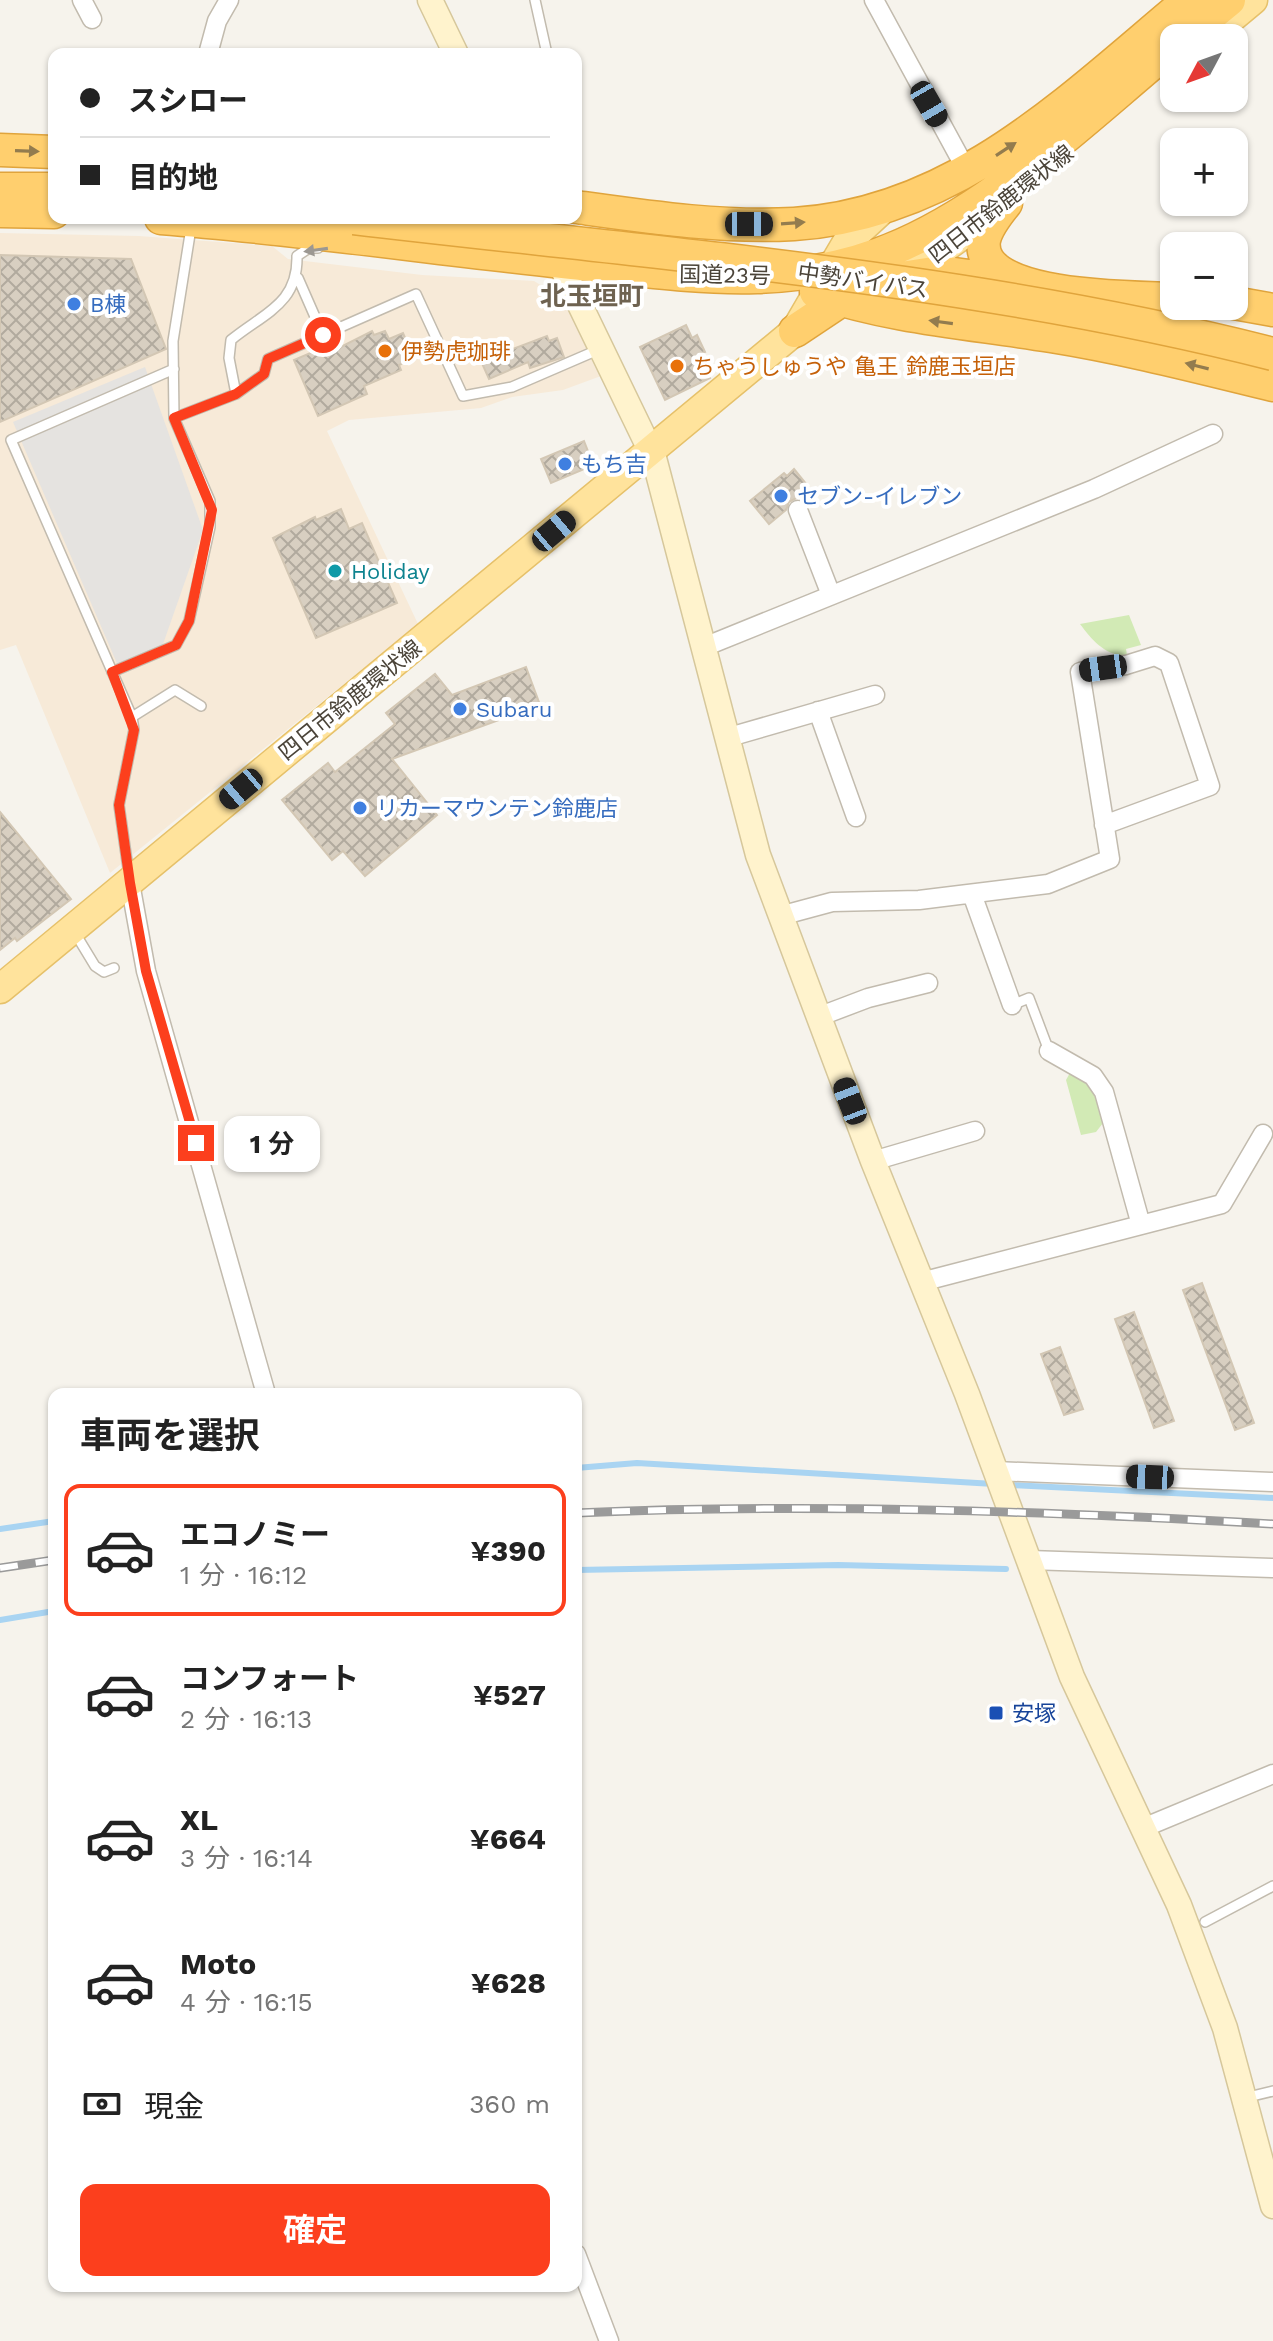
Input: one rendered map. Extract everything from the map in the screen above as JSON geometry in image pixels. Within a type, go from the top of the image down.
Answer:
[{"type":"highway","points":[[582,208],[710,224],[764,224],[852,216],[885,207],[967,171],[1026,135],[1189,0]]},
{"type":"highway","points":[[1200,24],[1229,0]]},
{"type":"highway","name":"国道23号","points":[[221,224],[835,292],[901,246],[946,223],[1047,149],[1160,56]]},
{"type":"highway","points":[[0,150],[48,152]]},
{"type":"highway","points":[[0,175],[48,175]]},
{"type":"highway","points":[[0,189],[48,189]]},
{"type":"highway","points":[[1006,203],[988,229],[984,249],[991,264],[1012,282]]},
{"type":"highway","points":[[0,211],[48,212]]},
{"type":"highway","name":"中勢バイパス","points":[[401,224],[1017,302],[1191,333],[1273,354]]},
{"type":"highway","name":"中勢バイパス","points":[[520,224],[940,276],[1187,319],[1273,339]]},
{"type":"highway","points":[[795,331],[835,292],[940,272],[1063,291],[1160,298]]},
{"type":"highway","points":[[835,292],[930,321],[1051,336],[1273,385]]},
{"type":"highway","points":[[1248,306],[1273,310]]},
{"type":"main road","points":[[1224,24],[1253,0]]},
{"type":"main road","name":"四日市鈴鹿環状線","points":[[905,277],[1006,203],[1160,76]]},
{"type":"main road","name":"四日市鈴鹿環状線","points":[[0,989],[626,472],[794,349],[835,292],[858,229],[885,207]]},
{"type":"main road","name":"四日市鈴鹿環状線","points":[[651,453],[795,331]]},
{"type":"street","points":[[82,0],[92,19]]},
{"type":"street","points":[[210,48],[217,21],[229,0]]},
{"type":"street","points":[[430,0],[453,48]]},
{"type":"street","points":[[874,0],[967,171]]},
{"type":"street","points":[[539,224],[547,260],[602,348],[651,453],[758,855],[1072,1677],[1179,1905],[1225,2028],[1273,2206]]},
{"type":"street","points":[[704,647],[1107,483],[1213,434]]},
{"type":"street","points":[[798,510],[831,595]]},
{"type":"street","points":[[780,916],[832,902],[919,900],[1048,884],[1110,859],[1104,825],[1080,672],[1126,665],[1155,656],[1169,663],[1210,786],[1104,825]]},
{"type":"street","points":[[726,738],[875,695]]},
{"type":"street","points":[[818,711],[856,817]]},
{"type":"street","points":[[130,883],[146,971],[264,1388]]},
{"type":"street","points":[[972,894],[1012,1005]]},
{"type":"street","points":[[818,1017],[868,998],[928,983]]},
{"type":"street","points":[[1049,1051],[1093,1076],[1104,1092],[1141,1225]]},
{"type":"street","points":[[873,1161],[975,1131]]},
{"type":"street","points":[[921,1282],[1222,1204],[1263,1134]]},
{"type":"street","points":[[999,1480],[1273,1482]]},
{"type":"street","points":[[1029,1560],[1273,1568]]},
{"type":"street","points":[[1143,1828],[1273,1774]]},
{"type":"street","points":[[582,2270],[609,2341]]},
{"type":"lane","points":[[535,0],[546,48]]},
{"type":"lane","points":[[112,672],[176,645],[189,621],[212,510],[174,418],[176,224]]},
{"type":"lane","points":[[323,335],[298,278],[297,256],[309,248],[325,248]]},
{"type":"lane","points":[[398,255],[547,260]]},
{"type":"lane","points":[[236,394],[229,358],[231,340],[270,312],[290,293],[298,278]]},
{"type":"lane","points":[[174,418],[236,394],[264,374],[268,359],[416,294],[463,396],[512,387],[602,348]]},
{"type":"lane","points":[[130,883],[119,805],[134,730],[132,717],[11,440],[174,369]]},
{"type":"lane","points":[[132,717],[175,690],[201,706]]},
{"type":"lane","points":[[73,930],[95,966],[104,972],[114,968]]},
{"type":"lane","points":[[1012,1005],[1029,998],[1049,1051]]},
{"type":"lane","points":[[1205,1922],[1273,1886]]},
{"type":"lane","points":[[1244,2098],[1273,2091]]},
{"type":"shaded area","points":[[0,233],[139,236],[272,246],[288,259],[422,275],[534,281],[567,301],[601,376],[563,390],[512,397],[481,408],[349,420],[327,431],[418,624],[110,873],[16,645],[0,650]]},
{"type":"shaded area","points":[[145,367],[203,530],[162,647],[119,668],[13,422]]},
{"type":"green space","points":[[1129,615],[1141,645],[1126,649],[1127,655],[1106,650],[1080,624]]},
{"type":"green space","points":[[1071,1071],[1089,1087],[1096,1100],[1103,1123],[1096,1132],[1081,1135],[1066,1080]]},
{"type":"building","name":"B棟","points":[[0,255],[131,259],[166,349],[0,422]]},
{"type":"building","name":"ちゃうしゅうや 亀王 鈴鹿玉垣店","points":[[686,325],[692,338],[697,335],[705,352],[699,354],[710,378],[665,400],[640,347]]},
{"type":"building","points":[[372,331],[374,335],[385,331],[389,339],[403,333],[414,358],[399,365],[401,370],[364,386],[367,394],[318,416],[294,360],[322,348],[325,355]]},
{"type":"building","points":[[547,336],[549,341],[557,338],[564,357],[530,368],[528,362],[489,379],[481,361]]},
{"type":"building","name":"もち吉","points":[[584,441],[591,459],[586,461],[589,467],[551,483],[541,459]]},
{"type":"building","name":"セブン-イレブン","points":[[794,469],[811,490],[789,502],[786,510],[769,524],[750,501],[784,473],[787,476]]},
{"type":"building","name":"Holiday","points":[[341,509],[349,529],[362,523],[397,603],[316,638],[273,538],[315,517],[316,520]]},
{"type":"building","name":"リカーマウンテン鈴鹿店","points":[[526,667],[540,705],[392,759],[437,815],[365,876],[343,851],[332,860],[282,800],[328,763],[335,772],[395,724],[386,713],[435,674],[452,695]]},
{"type":"building","points":[[0,812],[71,899],[17,941],[15,938],[0,950]]},
{"type":"building","points":[[1202,1283],[1254,1423],[1235,1430],[1183,1290]]},
{"type":"building","points":[[1134,1312],[1174,1421],[1154,1428],[1115,1319]]},
{"type":"building","points":[[1060,1347],[1083,1409],[1064,1415],[1041,1354]]},
{"type":"waterway","points":[[582,1468],[637,1463],[994,1484]]},
{"type":"waterway","points":[[1009,1485],[1273,1498]]},
{"type":"waterway","points":[[0,1529],[48,1522]]},
{"type":"waterway","points":[[582,1570],[838,1565],[1006,1569]]},
{"type":"waterway","points":[[0,1620],[48,1612]]},
{"type":"railway","points":[[582,1513],[750,1509],[924,1510],[1273,1524]]},
{"type":"railway","points":[[0,1568],[48,1561]]},
{"type":"place","name":"B棟","points":[[74,304]]},
{"type":"place","name":"伊勢虎珈琲","points":[[385,351]]},
{"type":"place","name":"ちゃうしゅうや 亀王 鈴鹿玉垣店","points":[[677,366]]},
{"type":"place","name":"もち吉","points":[[565,464]]},
{"type":"place","name":"セブン-イレブン","points":[[781,496]]},
{"type":"place","name":"Holiday","points":[[335,571]]},
{"type":"place","name":"Subaru","points":[[460,709]]},
{"type":"place","name":"リカーマウンテン鈴鹿店","points":[[360,808]]},
{"type":"place","name":"安塚","points":[[996,1713]]},
{"type":"district","name":"北玉垣町","points":[[592,296]]},
{"type":"route","points":[[196,1143],[146,971],[140,924],[130,883],[119,805],[120,783],[134,730],[132,717],[112,672],[176,645],[189,621],[212,510],[174,418],[236,394],[264,374],[268,359],[323,335]]}]
